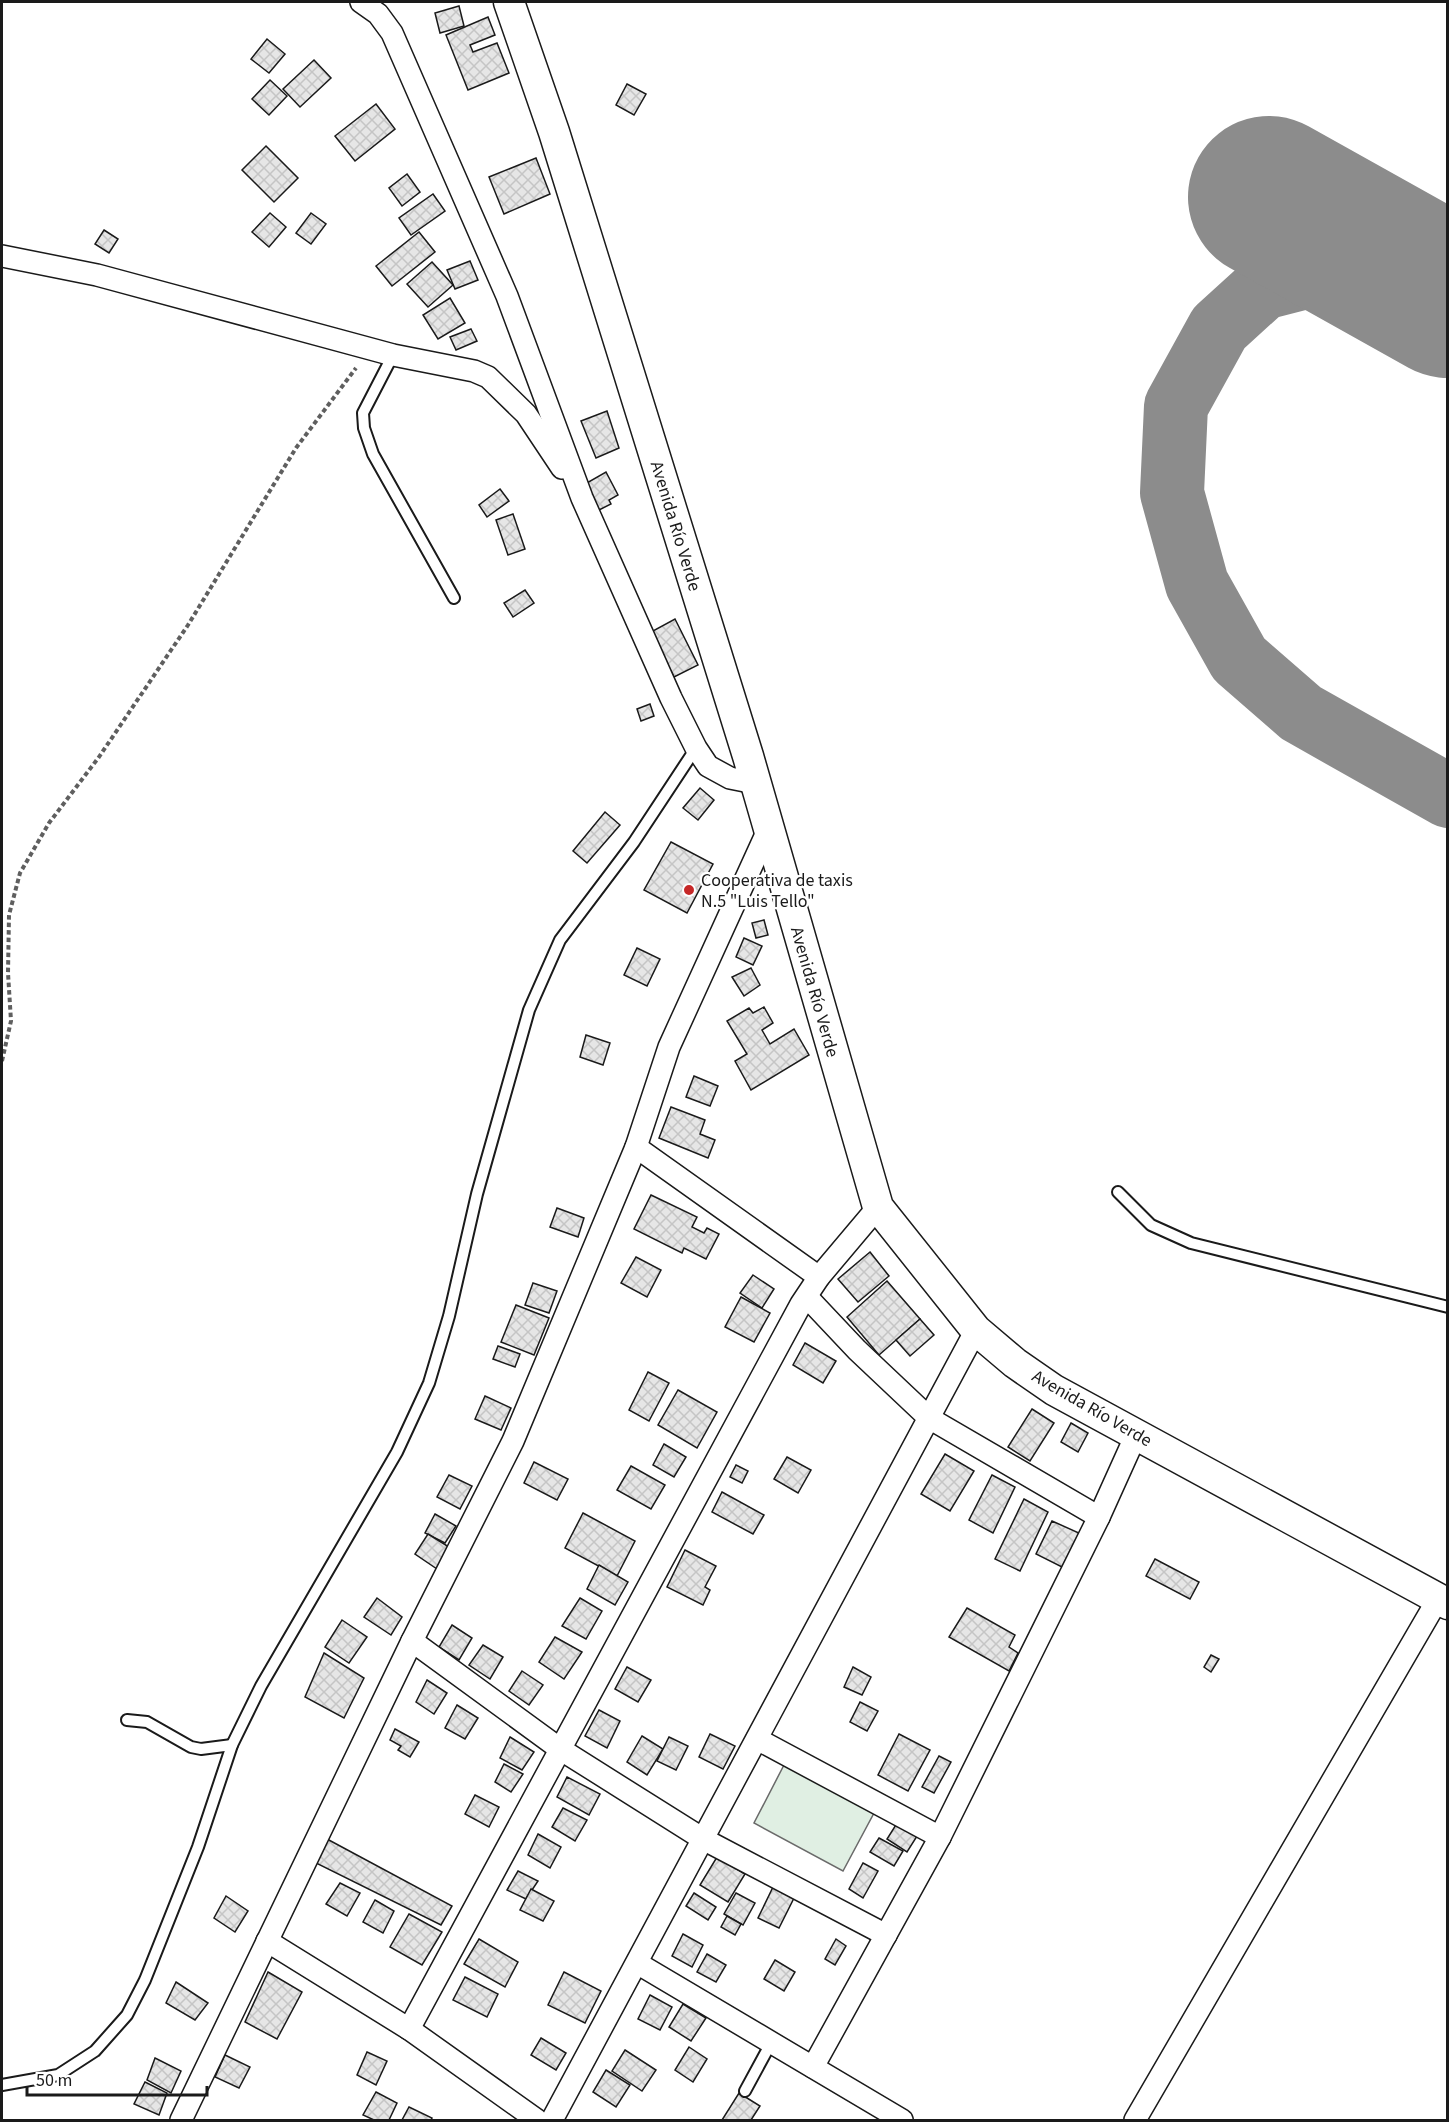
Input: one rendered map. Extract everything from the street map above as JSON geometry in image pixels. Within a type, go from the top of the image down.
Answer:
[{"type":"main road","name":"Avenida Río Verde","points":[[509,2],[554,132],[755,783],[878,1208],[976,1330],[1015,1363],[1054,1390],[1443,1602]]},
{"type":"street","points":[[361,2],[378,15],[392,33],[507,296],[582,498],[671,698],[696,748],[708,766],[718,773],[755,783]]},
{"type":"street","points":[[2,256],[97,275],[393,355],[455,366],[488,377],[526,414],[582,498]]},
{"type":"street","points":[[181,2121],[412,1641],[513,1441],[636,1148],[669,1047],[768,830]]},
{"type":"street","points":[[636,1148],[819,1277]]},
{"type":"street","points":[[409,2029],[801,1304],[819,1277],[878,1208]]},
{"type":"street","points":[[807,1297],[857,1350],[929,1418],[1099,1517]]},
{"type":"street","points":[[552,2121],[976,1330]]},
{"type":"street","points":[[813,2067],[940,1837],[1099,1517],[1136,1435]]},
{"type":"street","points":[[1135,2121],[1443,1602]]},
{"type":"street","points":[[412,1641],[560,1749],[703,1839],[886,1935]]},
{"type":"street","points":[[757,1739],[940,1837]]},
{"type":"street","points":[[267,1941],[409,2029],[537,2121]]},
{"type":"street","points":[[637,1963],[902,2121]]},
{"type":"lane","points":[[393,355],[363,413],[364,428],[373,454],[454,598]]},
{"type":"lane","points":[[2,2085],[58,2075],[95,2051],[127,2015],[145,1980],[198,1847],[232,1745],[261,1686],[397,1452],[429,1383],[449,1316],[477,1194],[530,1010],[560,940],[634,842],[696,748]]},
{"type":"lane","points":[[1118,1192],[1151,1225],[1191,1243],[1448,1307]]},
{"type":"lane","points":[[127,1720],[147,1722],[191,1747],[201,1749],[232,1745]]},
{"type":"lane","points":[[745,2091],[771,2043]]},
{"type":"path","points":[[2,1061],[11,1021],[8,973],[9,915],[20,873],[49,823],[99,757],[188,625],[296,448],[371,348]]},
{"type":"green space","points":[[784,1765],[874,1813],[843,1871],[754,1823]]},
{"type":"building","points":[[459,6],[464,26],[440,33],[435,13]]},
{"type":"building","points":[[488,17],[495,35],[470,45],[473,52],[497,43],[509,73],[468,90],[446,35]]},
{"type":"building","points":[[267,39],[285,54],[269,73],[251,59]]},
{"type":"building","points":[[314,60],[331,78],[300,107],[283,89]]},
{"type":"building","points":[[270,80],[287,96],[269,115],[252,99]]},
{"type":"building","points":[[627,84],[646,94],[634,115],[616,105]]},
{"type":"building","points":[[376,104],[395,129],[355,161],[335,136]]},
{"type":"building","points":[[266,146],[298,178],[274,202],[242,170]]},
{"type":"building","points":[[536,158],[550,194],[504,214],[489,177]]},
{"type":"building","points":[[407,174],[420,192],[402,206],[389,188]]},
{"type":"building","points":[[433,194],[445,211],[411,235],[399,218]]},
{"type":"building","points":[[270,213],[286,227],[269,247],[252,232]]},
{"type":"building","points":[[311,213],[326,224],[311,244],[296,233]]},
{"type":"building","points":[[104,230],[118,239],[109,253],[95,244]]},
{"type":"building","points":[[419,232],[435,252],[392,286],[376,266]]},
{"type":"building","points":[[470,261],[478,280],[455,289],[447,270]]},
{"type":"building","points":[[432,262],[453,285],[428,307],[407,284]]},
{"type":"building","points":[[450,298],[465,323],[438,339],[423,315]]},
{"type":"building","points":[[471,329],[477,341],[456,350],[450,337]]},
{"type":"building","points":[[607,411],[619,448],[596,458],[581,421]]},
{"type":"building","points":[[606,472],[618,495],[609,500],[611,504],[599,510],[585,484]]},
{"type":"building","points":[[500,489],[509,501],[487,517],[479,505]]},
{"type":"building","points":[[513,514],[525,549],[508,555],[496,520]]},
{"type":"building","points":[[525,590],[534,603],[513,617],[504,603]]},
{"type":"building","points":[[675,619],[698,665],[674,677],[651,632]]},
{"type":"building","points":[[650,704],[654,716],[641,721],[637,709]]},
{"type":"building","points":[[700,788],[714,800],[698,820],[683,808]]},
{"type":"building","points":[[605,812],[620,825],[587,863],[573,851]]},
{"type":"building","points":[[671,842],[713,864],[687,913],[644,890]]},
{"type":"building","points":[[764,920],[768,935],[756,938],[752,923]]},
{"type":"building","points":[[744,938],[762,946],[753,965],[736,957]]},
{"type":"building","points":[[637,948],[660,959],[647,986],[624,975]]},
{"type":"building","points":[[751,968],[760,985],[744,996],[732,977]]},
{"type":"building","points":[[764,1007],[773,1023],[762,1030],[770,1044],[794,1029],[809,1055],[751,1090],[735,1061],[747,1054],[727,1021],[749,1008],[753,1013]]},
{"type":"building","points":[[586,1035],[610,1043],[603,1065],[580,1057]]},
{"type":"building","points":[[694,1076],[718,1086],[710,1106],[686,1097]]},
{"type":"building","points":[[671,1107],[705,1120],[700,1134],[715,1140],[708,1158],[659,1138]]},
{"type":"building","points":[[651,1195],[697,1217],[692,1227],[704,1233],[707,1228],[719,1234],[706,1259],[684,1248],[682,1253],[634,1229]]},
{"type":"building","points":[[557,1208],[584,1218],[578,1237],[550,1227]]},
{"type":"building","points":[[870,1252],[889,1276],[858,1302],[838,1279]]},
{"type":"building","points":[[636,1257],[661,1270],[647,1297],[621,1283]]},
{"type":"building","points":[[753,1275],[774,1289],[762,1308],[740,1293]]},
{"type":"building","points":[[887,1281],[920,1319],[879,1355],[847,1317]]},
{"type":"building","points":[[533,1283],[557,1291],[549,1313],[525,1305]]},
{"type":"building","points":[[741,1297],[770,1313],[754,1342],[725,1327]]},
{"type":"building","points":[[516,1305],[549,1318],[534,1355],[501,1342]]},
{"type":"building","points":[[920,1319],[934,1335],[910,1356],[896,1340]]},
{"type":"building","points":[[805,1343],[836,1361],[823,1383],[793,1365]]},
{"type":"building","points":[[498,1346],[520,1354],[515,1367],[493,1359]]},
{"type":"building","points":[[648,1372],[669,1383],[649,1421],[629,1410]]},
{"type":"building","points":[[678,1390],[717,1412],[697,1448],[658,1425]]},
{"type":"building","points":[[485,1396],[511,1408],[501,1430],[475,1419]]},
{"type":"building","points":[[1032,1409],[1054,1423],[1030,1461],[1008,1447]]},
{"type":"building","points":[[1071,1423],[1088,1433],[1078,1452],[1061,1442]]},
{"type":"building","points":[[664,1444],[686,1457],[674,1477],[653,1465]]},
{"type":"building","points":[[945,1454],[974,1471],[950,1511],[921,1494]]},
{"type":"building","points":[[787,1457],[811,1470],[798,1493],[774,1479]]},
{"type":"building","points":[[534,1462],[568,1479],[557,1500],[524,1483]]},
{"type":"building","points":[[736,1465],[748,1471],[742,1483],[730,1477]]},
{"type":"building","points":[[631,1466],[665,1485],[651,1509],[617,1490]]},
{"type":"building","points":[[449,1475],[472,1486],[460,1509],[437,1497]]},
{"type":"building","points":[[992,1475],[1015,1487],[993,1533],[969,1520]]},
{"type":"building","points":[[722,1492],[764,1515],[753,1534],[712,1512]]},
{"type":"building","points":[[1024,1499],[1048,1512],[1020,1571],[995,1559]]},
{"type":"building","points":[[583,1513],[635,1541],[617,1576],[565,1548]]},
{"type":"building","points":[[435,1514],[456,1526],[445,1543],[425,1533]]},
{"type":"building","points":[[1052,1521],[1079,1533],[1062,1567],[1036,1554]]},
{"type":"building","points":[[428,1534],[449,1547],[437,1569],[415,1554]]},
{"type":"building","points":[[685,1550],[716,1566],[705,1587],[710,1590],[703,1605],[667,1587]]},
{"type":"building","points":[[1155,1559],[1199,1582],[1190,1599],[1146,1576]]},
{"type":"building","points":[[599,1565],[628,1582],[615,1605],[587,1589]]},
{"type":"building","points":[[377,1598],[402,1617],[391,1635],[364,1617]]},
{"type":"building","points":[[580,1598],[602,1611],[586,1639],[562,1626]]},
{"type":"building","points":[[967,1608],[1015,1635],[1009,1647],[1018,1653],[1009,1671],[949,1637]]},
{"type":"building","points":[[342,1620],[367,1637],[349,1663],[325,1647]]},
{"type":"building","points":[[452,1625],[472,1638],[459,1660],[439,1647]]},
{"type":"building","points":[[555,1637],[582,1652],[564,1679],[539,1662]]},
{"type":"building","points":[[483,1645],[503,1657],[490,1679],[469,1665]]},
{"type":"building","points":[[324,1653],[364,1678],[344,1718],[305,1697]]},
{"type":"building","points":[[1211,1655],[1219,1659],[1211,1672],[1204,1667]]},
{"type":"building","points":[[627,1667],[651,1680],[638,1702],[615,1689]]},
{"type":"building","points":[[853,1667],[871,1677],[862,1695],[844,1687]]},
{"type":"building","points":[[522,1671],[543,1685],[529,1705],[509,1691]]},
{"type":"building","points":[[427,1680],[447,1693],[434,1714],[416,1702]]},
{"type":"building","points":[[860,1702],[878,1711],[867,1731],[850,1722]]},
{"type":"building","points":[[457,1705],[478,1718],[465,1739],[445,1728]]},
{"type":"building","points":[[599,1710],[620,1721],[607,1748],[585,1736]]},
{"type":"building","points":[[395,1729],[419,1742],[410,1757],[398,1750],[401,1746],[390,1740]]},
{"type":"building","points":[[710,1734],[735,1746],[723,1769],[699,1757]]},
{"type":"building","points":[[899,1734],[930,1750],[908,1791],[878,1775]]},
{"type":"building","points":[[642,1736],[663,1749],[647,1775],[627,1762]]},
{"type":"building","points":[[510,1737],[534,1752],[522,1770],[500,1758]]},
{"type":"building","points":[[669,1737],[688,1746],[676,1770],[657,1761]]},
{"type":"building","points":[[939,1756],[951,1762],[934,1793],[922,1787]]},
{"type":"building","points":[[504,1764],[523,1774],[511,1792],[495,1782]]},
{"type":"building","points":[[567,1777],[600,1794],[589,1815],[557,1797]]},
{"type":"building","points":[[475,1795],[499,1807],[489,1827],[465,1814]]},
{"type":"building","points":[[563,1808],[587,1820],[575,1841],[552,1827]]},
{"type":"building","points":[[899,1820],[919,1833],[907,1852],[887,1839]]},
{"type":"building","points":[[538,1834],[561,1847],[550,1868],[528,1855]]},
{"type":"building","points":[[879,1838],[903,1851],[894,1866],[870,1852]]},
{"type":"building","points":[[327,1839],[452,1906],[441,1925],[314,1862]]},
{"type":"building","points":[[717,1857],[745,1874],[728,1902],[700,1885]]},
{"type":"building","points":[[863,1863],[878,1871],[863,1898],[849,1889]]},
{"type":"building","points":[[518,1871],[538,1881],[526,1899],[507,1890]]},
{"type":"building","points":[[340,1883],[360,1893],[347,1916],[326,1904]]},
{"type":"building","points":[[774,1885],[795,1896],[779,1928],[758,1918]]},
{"type":"building","points":[[531,1889],[554,1901],[543,1921],[520,1910]]},
{"type":"building","points":[[694,1893],[716,1907],[708,1920],[686,1906]]},
{"type":"building","points":[[736,1893],[755,1903],[743,1925],[724,1914]]},
{"type":"building","points":[[226,1896],[248,1911],[235,1932],[214,1918]]},
{"type":"building","points":[[375,1900],[394,1911],[383,1933],[363,1922]]},
{"type":"building","points":[[409,1914],[442,1932],[422,1965],[390,1947]]},
{"type":"building","points":[[727,1916],[741,1924],[735,1935],[721,1927]]},
{"type":"building","points":[[683,1934],[703,1945],[692,1967],[672,1956]]},
{"type":"building","points":[[479,1939],[518,1962],[505,1987],[464,1964]]},
{"type":"building","points":[[836,1939],[846,1946],[835,1965],[825,1959]]},
{"type":"building","points":[[707,1954],[726,1965],[716,1982],[697,1972]]},
{"type":"building","points":[[775,1960],[795,1972],[784,1991],[764,1979]]},
{"type":"building","points":[[268,1972],[302,1992],[277,2039],[245,2022]]},
{"type":"building","points":[[564,1972],[601,1991],[585,2023],[548,2005]]},
{"type":"building","points":[[465,1977],[498,1994],[487,2017],[453,2000]]},
{"type":"building","points":[[176,1982],[208,2003],[195,2020],[166,2003]]},
{"type":"building","points":[[650,1995],[672,2007],[660,2030],[638,2019]]},
{"type":"building","points":[[683,2004],[706,2018],[691,2041],[669,2027]]},
{"type":"building","points":[[541,2038],[566,2053],[556,2070],[531,2055]]},
{"type":"building","points":[[689,2047],[707,2059],[693,2082],[675,2070]]},
{"type":"building","points":[[625,2050],[656,2070],[642,2091],[612,2071]]},
{"type":"building","points":[[367,2052],[387,2061],[376,2085],[357,2075]]},
{"type":"building","points":[[225,2055],[250,2067],[239,2088],[215,2077]]},
{"type":"building","points":[[155,2058],[181,2071],[171,2093],[147,2080]]},
{"type":"building","points":[[606,2070],[630,2085],[616,2107],[593,2092]]},
{"type":"building","points":[[145,2082],[167,2093],[159,2115],[134,2104]]},
{"type":"building","points":[[376,2092],[397,2103],[389,2120],[374,2120],[363,2115]]},
{"type":"building","points":[[739,2093],[760,2106],[751,2120],[722,2120]]},
{"type":"building","points":[[409,2107],[432,2118],[431,2120],[402,2120]]},
{"type":"taxiway","points":[[1413,278],[1329,271],[1263,288],[1219,328],[1176,406],[1172,493],[1197,584],[1239,659],[1301,713],[1448,796]]},
{"type":"runway","points":[[1269,197],[1448,297]]},
{"type":"place","name":"Cooperativa de taxis N.5 \"Luis Tello\"","points":[[689,890]]}]
